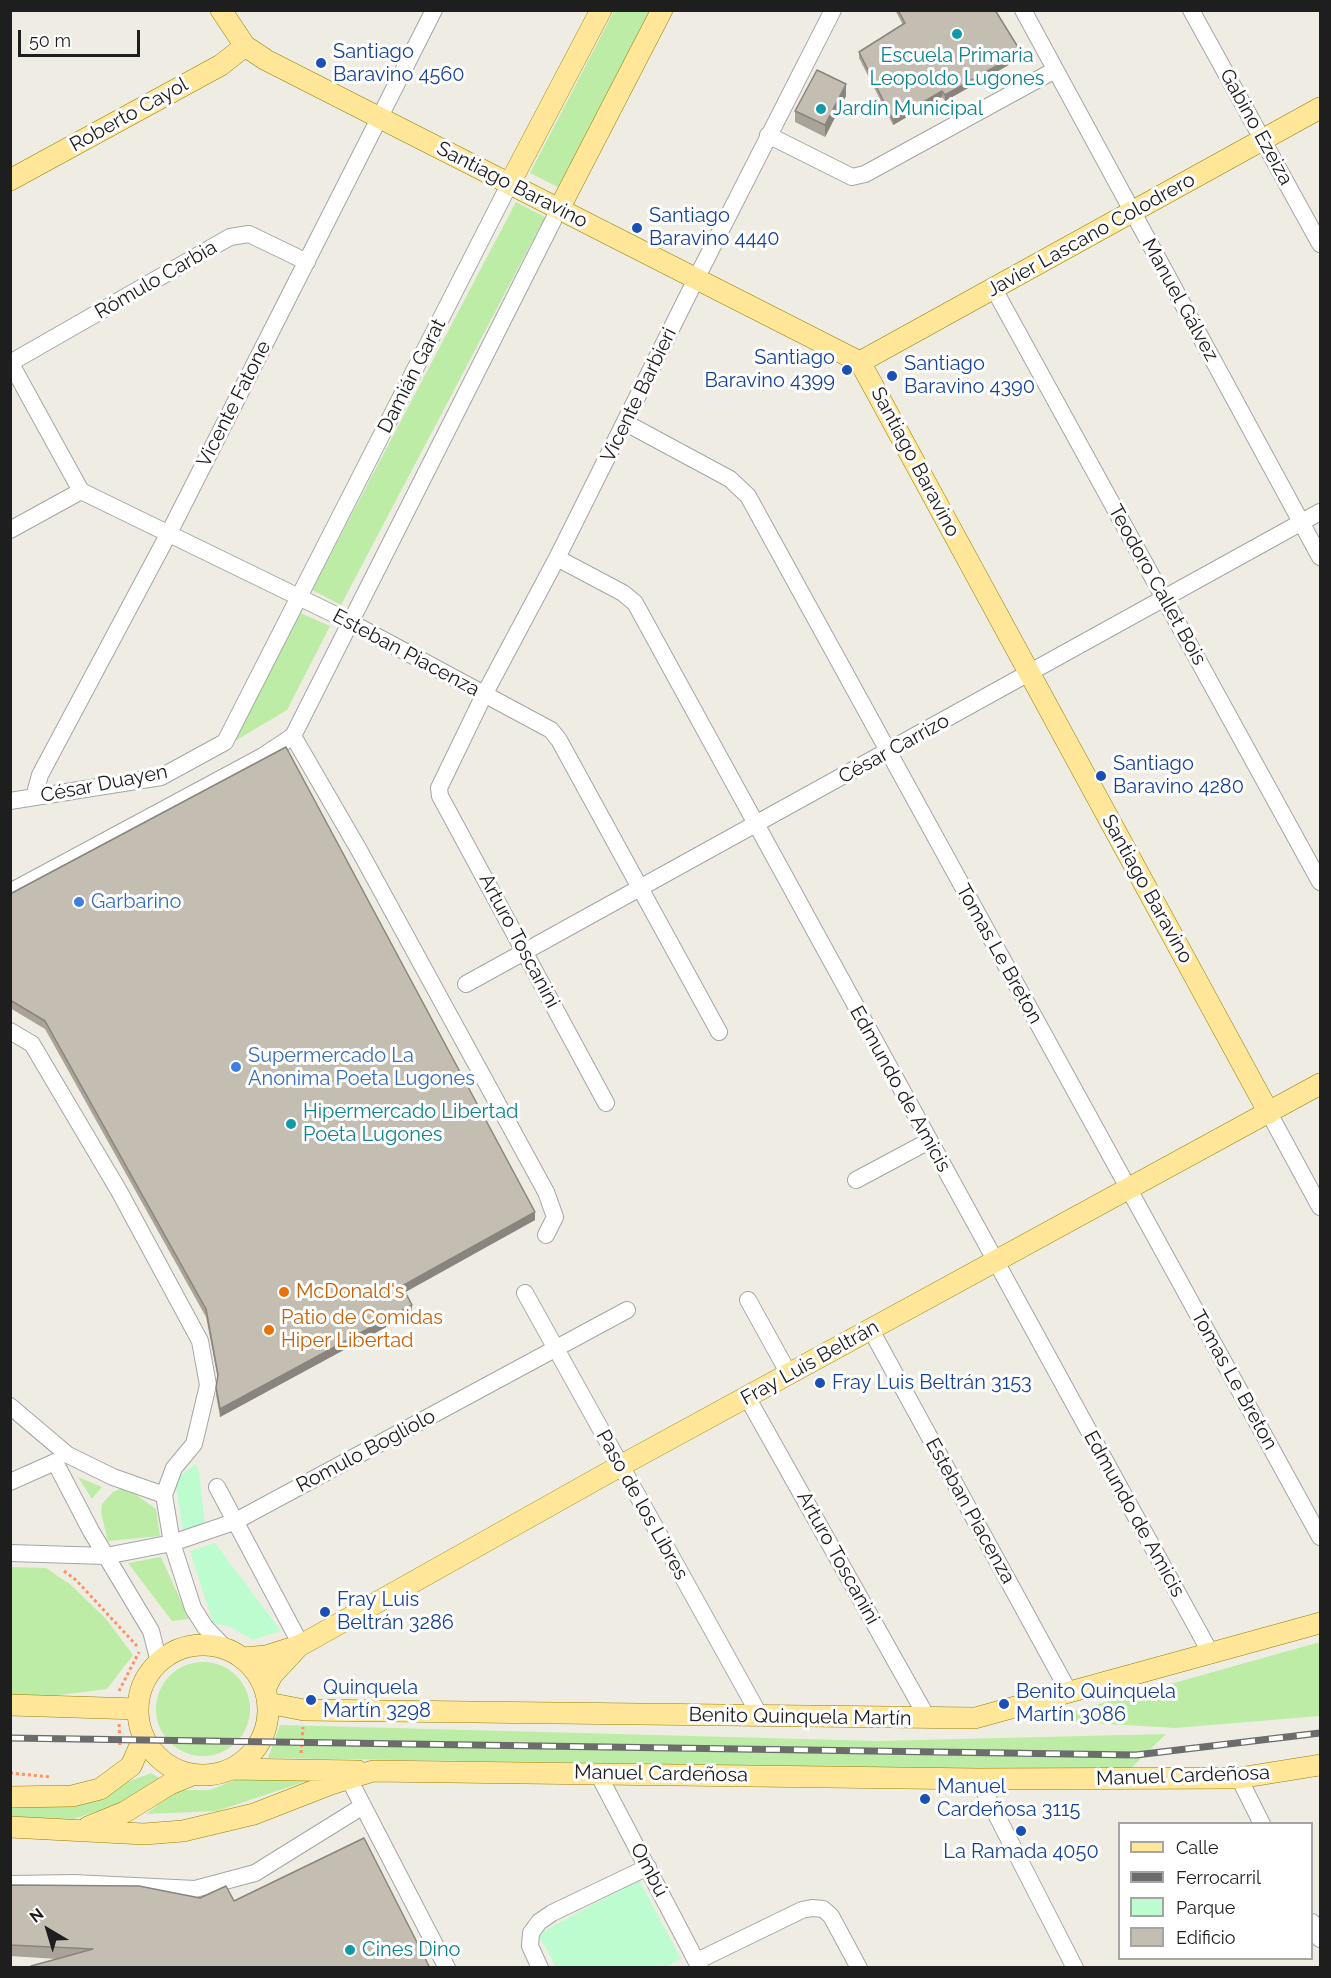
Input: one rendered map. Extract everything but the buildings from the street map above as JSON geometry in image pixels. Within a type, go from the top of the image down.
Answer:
[{"type":"main road","name":"Santiago Baravino","points":[[221,10],[245,46],[266,60],[861,362],[1269,1113]]},
{"type":"main road","name":"Damián Garat","points":[[510,183],[602,10]]},
{"type":"main road","points":[[559,209],[662,10]]},
{"type":"main road","name":"Roberto Cayol","points":[[10,180],[221,65],[245,46]]},
{"type":"main road","name":"Javier Lascano Colodrero","points":[[861,362],[1320,108]]},
{"type":"main road","name":"Fray Luis Beltrán","points":[[301,1645],[747,1397],[1320,1084]]},
{"type":"main road","name":"Benito Quinquela Martín","points":[[266,1696],[304,1710],[975,1718],[1320,1623]]},
{"type":"main road","points":[[10,1797],[60,1797],[94,1791],[114,1780],[134,1762],[143,1739],[138,1709],[144,1682],[159,1662],[173,1652],[190,1646],[209,1645],[235,1654],[273,1654],[301,1645]]},
{"type":"main road","points":[[231,1769],[245,1760],[260,1743],[266,1731],[266,1696],[272,1675],[301,1645]]},
{"type":"main road","points":[[235,1654],[256,1672],[266,1696]]},
{"type":"main road","points":[[10,1705],[138,1709]]},
{"type":"main road","points":[[143,1739],[166,1764],[192,1775]]},
{"type":"main road","name":"Manuel Cardeñosa","points":[[10,1827],[144,1834],[183,1832],[246,1817],[373,1771],[597,1772],[978,1779],[1239,1778],[1320,1765]]},
{"type":"main road","points":[[79,1830],[125,1812],[170,1784],[192,1775],[208,1775],[231,1769],[300,1768],[373,1771]]},
{"type":"main road","points":[[10,1789],[60,1797]]},
{"type":"street","name":"Vicente Fatone","points":[[34,797],[40,775],[169,532],[434,10]]},
{"type":"street","name":"Vicente Barbieri","points":[[443,778],[626,423],[768,135],[834,10]]},
{"type":"street","name":"Manuel Gálvez","points":[[1023,10],[1320,557]]},
{"type":"street","name":"Gabino Ezeiza","points":[[1191,10],[1320,244]]},
{"type":"street","points":[[768,135],[844,174],[859,175],[1055,70]]},
{"type":"street","name":"Damián Garat","points":[[225,742],[510,183]]},
{"type":"street","points":[[10,892],[263,756],[293,736],[559,209]]},
{"type":"street","name":"Rómulo Carbia","points":[[11,363],[230,237],[249,234],[307,262]]},
{"type":"street","name":"Teodoro Callet Bois","points":[[994,289],[1320,882]]},
{"type":"street","points":[[10,530],[81,491],[11,363]]},
{"type":"street","name":"Tomas Le Breton","points":[[626,423],[730,479],[748,495],[1320,1538]]},
{"type":"street","name":"Esteban Piacenza","points":[[81,491],[350,622],[542,724],[559,740],[719,1032]]},
{"type":"street","name":"César Carrizo","points":[[466,984],[1320,512]]},
{"type":"street","name":"Edmundo de Amicis","points":[[557,558],[630,597],[1210,1652]]},
{"type":"street","points":[[293,736],[546,1192],[555,1217],[546,1235]]},
{"type":"street","name":"César Duayen","points":[[10,801],[161,777],[225,742]]},
{"type":"street","name":"Arturo Toscanini","points":[[443,778],[440,796],[606,1103]]},
{"type":"street","points":[[10,1030],[32,1044],[119,1191],[200,1341],[208,1384],[194,1444],[174,1468],[164,1495],[172,1543],[198,1617],[235,1654]]},
{"type":"street","name":"Santiago Baravino","points":[[1269,1113],[1320,1207]]},
{"type":"street","points":[[856,1180],[929,1141]]},
{"type":"street","name":"Paso de los Libres","points":[[525,1293],[760,1716]]},
{"type":"street","points":[[748,1300],[789,1374]]},
{"type":"street","name":"Romulo Bogliolo","points":[[10,1553],[106,1556],[172,1543],[234,1522],[627,1310]]},
{"type":"street","name":"Esteban Piacenza","points":[[871,1330],[1069,1692]]},
{"type":"street","name":"Arturo Toscanini","points":[[747,1397],[928,1719]]},
{"type":"street","points":[[10,1406],[68,1455],[112,1477],[164,1495]]},
{"type":"street","points":[[10,1482],[55,1462],[106,1556],[151,1631],[159,1662]]},
{"type":"street","points":[[217,1487],[301,1645]]},
{"type":"street","name":"Ombú","points":[[597,1772],[699,1964]]},
{"type":"street","points":[[1239,1778],[1261,1822]]},
{"type":"street","points":[[349,1779],[447,1968]]},
{"type":"street","points":[[978,1779],[1075,1968]]},
{"type":"street","points":[[10,1884],[74,1883],[195,1888],[255,1873],[363,1806]]},
{"type":"street","points":[[537,1963],[530,1946],[531,1932],[539,1922],[552,1912],[648,1867]]},
{"type":"street","points":[[699,1964],[802,1910],[823,1909],[836,1922],[859,1968]]},
{"type":"path","points":[[300,1768],[303,1719]]},
{"type":"green space","points":[[614,11],[652,11],[560,188],[530,173]]},
{"type":"green space","points":[[516,202],[545,217],[341,605],[312,590]]},
{"type":"green space","points":[[298,612],[330,626],[287,710],[235,741]]},
{"type":"green space","points":[[195,1464],[199,1471],[205,1524],[183,1531],[175,1480]]},
{"type":"green space","points":[[78,1477],[102,1487],[92,1499]]},
{"type":"green space","points":[[120,1489],[135,1494],[156,1509],[160,1536],[108,1541],[101,1513],[102,1504],[113,1492]]},
{"type":"green space","points":[[215,1543],[281,1631],[253,1640],[228,1626],[213,1623],[190,1551]]},
{"type":"green space","points":[[161,1557],[189,1619],[172,1621],[128,1563]]},
{"type":"green space","points":[[11,1567],[46,1568],[71,1585],[107,1620],[133,1655],[107,1689],[44,1697],[11,1696]]},
{"type":"green space","points":[[1320,1642],[1320,1716],[1175,1728],[1042,1720]]},
{"type":"green space","points":[[203,1662],[221,1665],[236,1676],[247,1691],[250,1709],[247,1727],[236,1742],[221,1753],[203,1756],[185,1753],[170,1742],[159,1727],[156,1709],[159,1691],[170,1676],[185,1665]]},
{"type":"green space","points":[[280,1725],[878,1741],[1166,1734],[1128,1771],[268,1758]]},
{"type":"green space","points":[[151,1773],[161,1779],[120,1804],[73,1819],[11,1818],[10,1804],[73,1803]]},
{"type":"green space","points":[[247,1775],[322,1776],[217,1811],[146,1814],[178,1790],[210,1790]]},
{"type":"green space","points":[[639,1880],[681,1959],[665,1967],[556,1967],[538,1934]]},
{"type":"railway","points":[[10,1738],[1136,1755],[1320,1733]]},
{"type":"place","name":"Escuela Primaria Leopoldo Lugones","points":[[957,34]]},
{"type":"place","name":"Santiago Baravino 4560","points":[[321,63]]},
{"type":"place","name":"Jardín Municipal","points":[[821,109]]},
{"type":"place","name":"Santiago Baravino 4440","points":[[637,228]]},
{"type":"place","name":"Santiago Baravino 4399","points":[[847,370]]},
{"type":"place","name":"Santiago Baravino 4390","points":[[892,376]]},
{"type":"place","name":"Santiago Baravino 4280","points":[[1101,776]]},
{"type":"place","name":"Garbarino","points":[[79,902]]},
{"type":"place","name":"Supermercado La Anonima Poeta Lugones","points":[[236,1067]]},
{"type":"place","name":"Hipermercado Libertad Poeta Lugones","points":[[291,1124]]},
{"type":"place","name":"McDonald's","points":[[284,1292]]},
{"type":"place","name":"Patio de Comidas Hiper Libertad","points":[[269,1330]]},
{"type":"place","name":"Fray Luis Beltrán 3153","points":[[820,1383]]},
{"type":"place","name":"Fray Luis Beltrán 3286","points":[[325,1612]]},
{"type":"place","name":"Quinquela Martín 3298","points":[[311,1700]]},
{"type":"place","name":"Benito Quinquela Martín 3086","points":[[1004,1704]]},
{"type":"place","name":"Manuel Cardeñosa 3115","points":[[925,1799]]},
{"type":"place","name":"La Ramada 4050","points":[[1021,1831]]},
{"type":"place","name":"Cines Dino","points":[[350,1950]]}]
